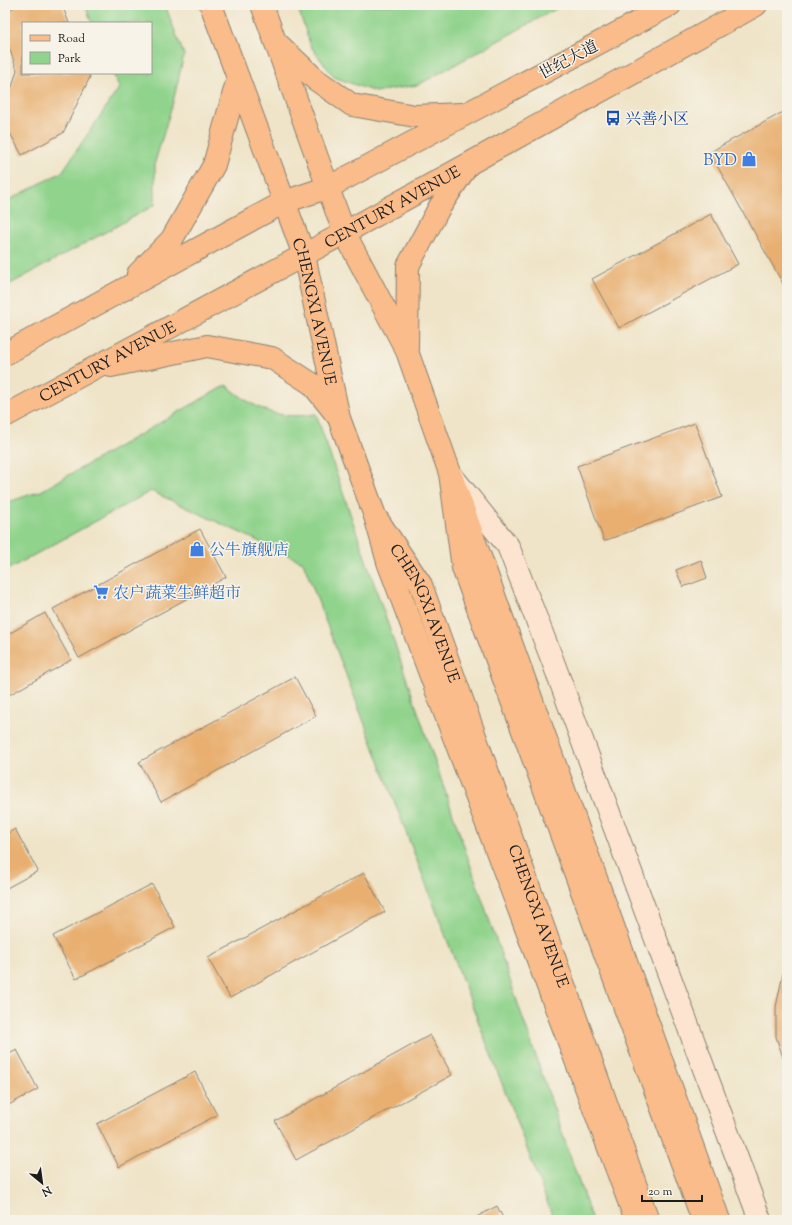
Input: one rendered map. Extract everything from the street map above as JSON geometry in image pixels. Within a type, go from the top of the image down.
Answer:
[{"type":"main road","name":"CHENGXI AVENUE","points":[[211,5],[304,255],[339,418],[375,516],[421,586],[648,1220]]},
{"type":"main road","points":[[262,5],[344,232],[407,351],[719,1220]]},
{"type":"main road","name":"世纪大道","points":[[466,114],[670,5]]},
{"type":"main road","name":"CENTURY AVENUE","points":[[5,416],[304,255],[756,5]]},
{"type":"main road","points":[[275,40],[315,79],[352,105],[415,116],[466,114]]},
{"type":"main road","points":[[124,289],[172,239],[214,165],[238,78]]},
{"type":"main road","points":[[5,354],[284,202],[329,187],[466,114]]},
{"type":"main road","points":[[407,351],[408,266],[439,208],[469,163]]},
{"type":"main road","points":[[88,371],[207,346],[272,358],[312,384],[339,418]]},
{"type":"main road","points":[[450,473],[464,568],[703,1220]]},
{"type":"main road","points":[[450,473],[508,546],[552,659],[760,1220]]},
{"type":"main road","points":[[375,516],[388,562],[636,1220]]},
{"type":"green space","points":[[85,5],[165,5],[184,55],[173,102],[155,162],[155,205],[5,287],[5,202],[62,172],[119,88],[113,74],[152,74],[152,22],[92,22]]},
{"type":"green space","points":[[297,5],[563,5],[418,85],[375,92],[334,77],[311,47]]},
{"type":"green space","points":[[226,385],[248,401],[268,411],[289,416],[316,414],[592,1220],[554,1220],[303,562],[151,491],[5,571],[5,503],[41,491]]},
{"type":"building","points":[[19,5],[62,5],[69,22],[22,22],[22,74],[88,74],[90,77],[63,133],[22,155],[5,124],[5,91],[12,87],[17,70],[5,36],[5,11]]},
{"type":"building","points":[[787,110],[787,291],[710,153]]},
{"type":"building","points":[[711,214],[738,264],[619,328],[592,279]]},
{"type":"building","points":[[695,423],[722,497],[604,541],[577,466]]},
{"type":"building","points":[[200,529],[226,577],[79,658],[53,609]]},
{"type":"building","points":[[701,560],[707,578],[683,587],[676,570]]},
{"type":"building","points":[[45,613],[71,660],[9,695],[5,688],[5,636]]},
{"type":"building","points":[[295,677],[316,716],[161,802],[139,762]]},
{"type":"building","points":[[15,829],[38,871],[5,889],[5,835]]},
{"type":"building","points":[[364,873],[385,912],[230,998],[208,958]]},
{"type":"building","points":[[152,884],[175,927],[76,979],[53,936]]},
{"type":"building","points":[[786,959],[787,1069],[776,1037],[776,1007]]},
{"type":"building","points":[[430,1035],[452,1075],[296,1160],[275,1121]]},
{"type":"building","points":[[17,1050],[38,1089],[5,1107],[5,1056]]},
{"type":"building","points":[[195,1072],[217,1115],[119,1167],[97,1124]]},
{"type":"building","points":[[497,1206],[504,1220],[471,1220]]},
{"type":"place","name":"兴善小区","points":[[613,118]]},
{"type":"place","name":"BYD","points":[[749,159]]},
{"type":"place","name":"公牛旗舰店","points":[[197,549]]},
{"type":"place","name":"农户蔬菜生鲜超市","points":[[101,592]]}]
